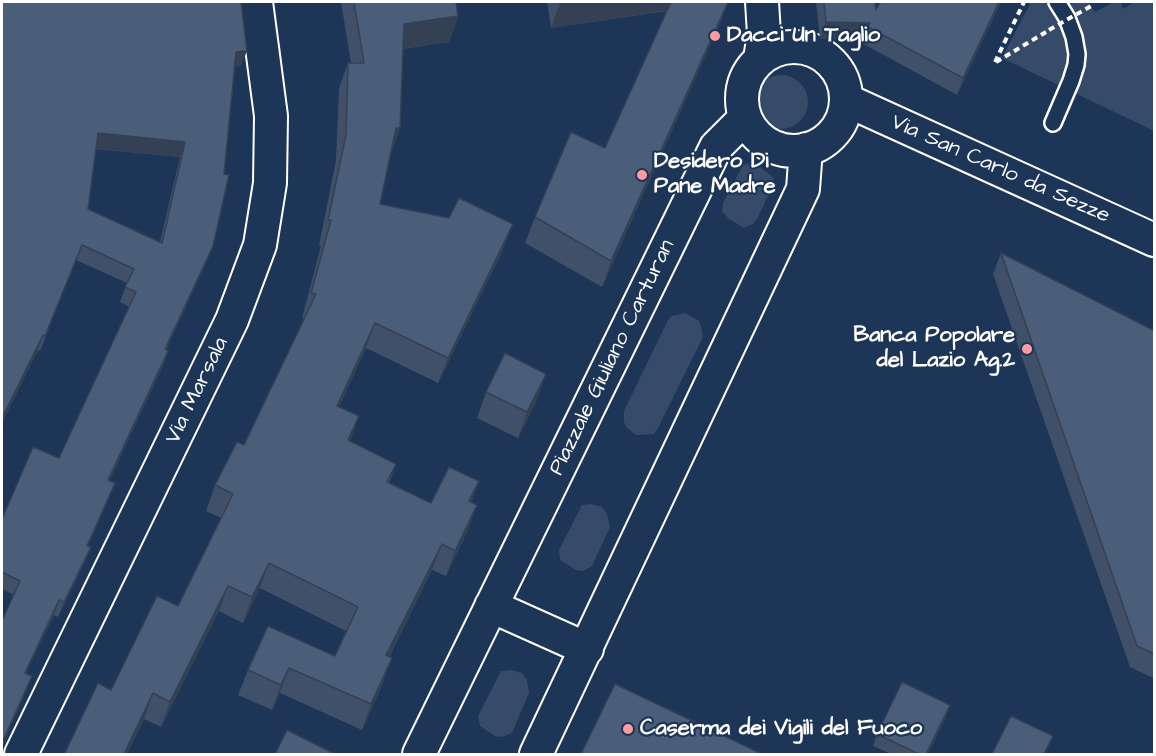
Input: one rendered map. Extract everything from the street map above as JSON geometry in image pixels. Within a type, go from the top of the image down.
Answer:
[{"type":"street","name":"Via Marsala","points":[[21,754],[232,320],[260,246],[270,183],[271,116],[256,2]]},
{"type":"street","points":[[760,59],[764,34],[762,2]]},
{"type":"street","points":[[791,46],[808,49],[824,56],[836,68],[844,83],[846,100],[843,116],[834,132],[822,143],[806,149],[791,150],[776,148],[763,141],[745,118],[742,102],[743,86],[749,71],[760,59],[775,50],[791,46]]},
{"type":"street","name":"Via San Carlo da Sezze","points":[[846,100],[1155,240]]},
{"type":"street","name":"Piazzale Giuliano Carturan","points":[[419,754],[716,147],[745,118]]},
{"type":"street","points":[[536,754],[803,189],[806,149]]},
{"type":"street","points":[[491,606],[586,649]]},
{"type":"lane","points":[[1053,123],[1071,81],[1077,54],[1067,18],[1057,2]]},
{"type":"path","points":[[1024,2],[995,62],[1091,6]]},
{"type":"shaded area","points":[[1031,2],[1088,2],[1095,12],[1114,2],[1121,2],[1123,9],[1135,2],[1154,2],[1154,131],[1002,58]]},
{"type":"shaded area","points":[[776,75],[786,75],[796,79],[804,87],[808,102],[804,117],[796,125],[786,129],[776,129],[766,125],[758,117],[754,107],[754,97],[758,87],[766,79]]},
{"type":"shaded area","points":[[755,163],[774,178],[772,188],[757,219],[753,224],[744,228],[728,218],[722,211],[723,203],[743,165]]},
{"type":"shaded area","points":[[685,313],[698,320],[703,337],[654,434],[636,435],[627,428],[624,422],[624,411],[668,320],[672,316]]},
{"type":"shaded area","points":[[591,504],[602,507],[607,514],[610,527],[592,566],[583,571],[576,570],[560,560],[559,550],[582,505]]},
{"type":"shaded area","points":[[512,670],[522,673],[527,680],[529,693],[512,733],[502,737],[495,736],[480,726],[478,716],[501,671]]},
{"type":"building","points":[[2,2],[241,2],[247,51],[236,52],[224,174],[229,175],[213,246],[165,349],[168,351],[108,480],[115,483],[87,546],[91,547],[64,602],[59,600],[25,673],[32,676],[2,743],[2,621],[20,581],[2,572],[2,519],[33,447],[59,458],[136,292],[125,287],[134,269],[82,245],[45,336],[43,335],[4,414],[2,413]],"holes":[[[98,133],[185,142],[162,243],[88,209]]]},
{"type":"building","points":[[354,2],[456,2],[458,16],[404,24],[400,128],[396,128],[380,204],[449,218],[459,198],[513,224],[448,358],[375,323],[337,406],[359,416],[348,440],[396,464],[387,482],[431,503],[449,467],[479,481],[469,501],[477,505],[455,551],[442,544],[386,655],[392,658],[371,704],[289,668],[281,685],[248,670],[268,626],[335,656],[358,607],[269,563],[252,597],[228,586],[170,702],[153,693],[124,754],[65,753],[98,683],[111,690],[157,596],[178,606],[233,494],[215,485],[237,442],[244,445],[316,294],[311,293],[331,220],[328,220],[346,135],[348,63],[364,63]]},
{"type":"building","points":[[671,2],[728,2],[611,261],[535,217],[571,132],[605,148]]},
{"type":"building","points":[[824,2],[875,2],[876,10],[880,2],[999,2],[963,78],[868,27],[870,23],[826,22]]},
{"type":"building","points":[[1001,253],[1155,331],[1155,654],[1137,646]]},
{"type":"building","points":[[505,353],[546,374],[527,412],[486,392]]},
{"type":"building","points":[[902,682],[950,705],[926,754],[919,754],[877,734]]},
{"type":"building","points":[[615,684],[762,754],[581,754]]},
{"type":"building","points":[[1011,716],[1053,736],[1044,754],[992,754]]},
{"type":"building","points":[[287,730],[335,754],[275,754]]},
{"type":"place","name":"Dacci Un Taglio","points":[[715,36]]},
{"type":"place","name":"Desidero Di Pane Madre","points":[[642,175]]},
{"type":"place","name":"Banca Popolare del Lazio Ag.2","points":[[1027,349]]},
{"type":"place","name":"Caserma dei Vigili del Fuoco","points":[[628,729]]}]
